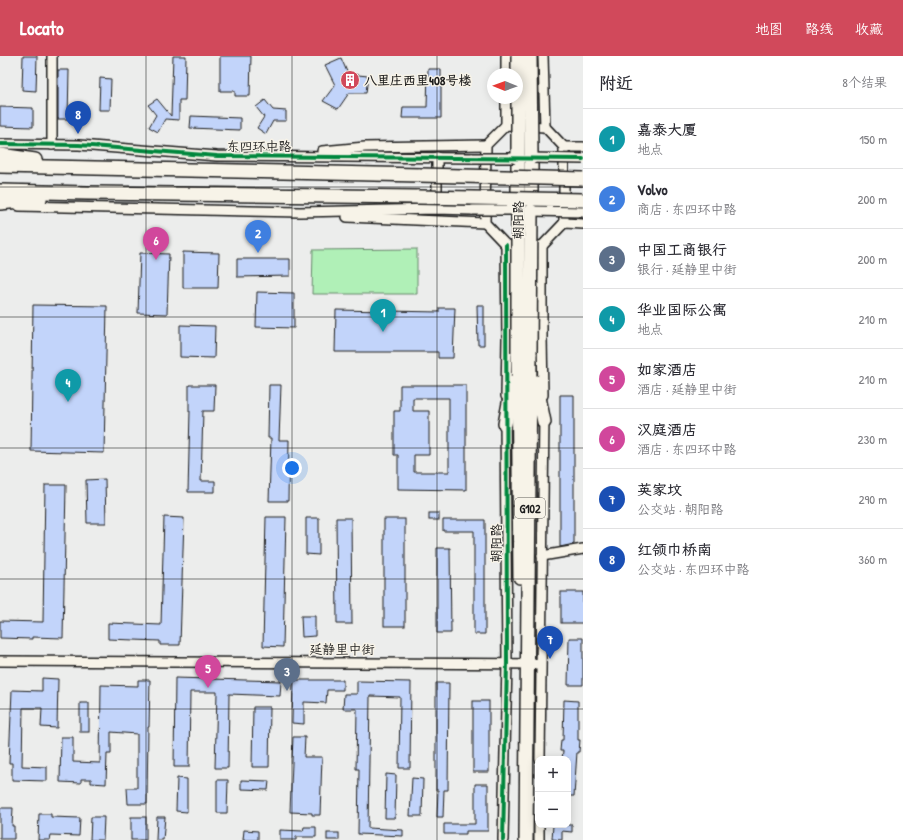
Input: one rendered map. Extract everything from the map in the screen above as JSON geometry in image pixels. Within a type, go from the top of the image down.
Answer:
[{"type":"highway","name":"朝阳路","points":[[518,56],[524,158],[524,353],[530,664],[526,840]]},
{"type":"highway","name":"朝阳路","points":[[524,158],[530,56]]},
{"type":"highway","points":[[0,155],[87,168]]},
{"type":"highway","name":"东四环中路","points":[[0,166],[583,179]]},
{"type":"highway","points":[[0,191],[583,200]]},
{"type":"highway","points":[[0,205],[88,193]]},
{"type":"highway","points":[[524,353],[544,422]]},
{"type":"highway","points":[[505,424],[524,353]]},
{"type":"highway","name":"朝阳路","points":[[519,840],[530,664]]},
{"type":"street","points":[[52,56],[52,145]]},
{"type":"street","points":[[506,56],[506,68]]},
{"type":"street","points":[[506,104],[506,125],[486,145],[485,222],[506,245],[542,246],[564,223],[564,147],[545,127],[543,56]]},
{"type":"street","points":[[506,125],[545,127]]},
{"type":"street","name":"东四环中路","points":[[0,144],[79,145],[217,156],[583,158]]},
{"type":"street","name":"东四环中路","points":[[265,156],[364,147],[486,145]]},
{"type":"street","points":[[564,147],[583,147]]},
{"type":"street","points":[[436,209],[437,157]]},
{"type":"street","points":[[0,205],[300,212],[436,209],[583,212]]},
{"type":"street","points":[[300,212],[337,216],[485,222]]},
{"type":"street","points":[[564,223],[583,224]]},
{"type":"street","name":"朝阳路","points":[[503,840],[507,663],[505,424],[507,338],[506,245]]},
{"type":"street","name":"朝阳路","points":[[540,756],[530,664],[542,556],[544,422],[542,246]]},
{"type":"street","points":[[542,556],[583,549]]},
{"type":"street","name":"延静里中街","points":[[0,661],[530,664]]},
{"type":"street","points":[[539,828],[539,840]]},
{"type":"green space","points":[[417,249],[417,294],[312,294],[313,250]]},
{"type":"building","points":[[23,56],[37,56],[36,91],[22,90]]},
{"type":"building","points":[[173,56],[186,56],[185,100],[179,100],[179,120],[165,119],[158,132],[149,127],[156,115],[148,105],[157,99],[171,116]]},
{"type":"building","points":[[220,56],[251,56],[250,96],[235,96],[235,91],[220,91]]},
{"type":"building","name":"八里庄西里408号楼","points":[[341,58],[348,74],[368,76],[366,93],[349,93],[338,109],[323,101],[335,85],[325,65]]},
{"type":"building","points":[[428,69],[441,69],[441,118],[402,118],[403,107],[427,107]]},
{"type":"building","points":[[58,70],[69,70],[68,119],[58,119]]},
{"type":"building","points":[[100,78],[111,79],[110,110],[99,110]]},
{"type":"building","points":[[265,100],[273,110],[286,111],[286,121],[273,121],[266,134],[257,128],[264,117],[256,107]]},
{"type":"building","points":[[0,107],[33,108],[33,127],[0,126]]},
{"type":"building","points":[[191,116],[240,118],[240,130],[190,128]]},
{"type":"building","points":[[183,252],[219,253],[218,288],[183,288]]},
{"type":"building","points":[[140,253],[169,254],[167,314],[138,313]]},
{"type":"building","points":[[237,259],[290,259],[290,276],[237,277]]},
{"type":"building","points":[[257,292],[294,293],[294,328],[256,327]]},
{"type":"building","points":[[33,305],[107,306],[104,453],[31,451]]},
{"type":"building","points":[[477,305],[484,305],[484,345],[478,345]]},
{"type":"building","points":[[439,308],[455,308],[453,358],[438,358],[438,352],[335,352],[336,310],[439,312]]},
{"type":"building","points":[[180,325],[215,326],[214,358],[180,357]]},
{"type":"building","points":[[189,385],[215,385],[214,411],[203,411],[201,481],[215,481],[215,492],[188,492],[190,411]]},
{"type":"building","points":[[269,385],[281,385],[279,440],[289,440],[288,501],[269,501],[271,438],[268,438]]},
{"type":"building","points":[[400,385],[466,385],[466,490],[398,489],[398,455],[394,455],[394,411],[400,411]],"holes":[[[413,398],[449,398],[449,472],[414,472],[414,455],[429,455],[429,411],[413,411]]]},
{"type":"building","points":[[560,395],[574,395],[574,544],[560,547]]},
{"type":"building","points":[[105,479],[106,523],[87,523],[86,480]]},
{"type":"building","points":[[45,485],[66,485],[63,638],[0,638],[0,621],[43,622]]},
{"type":"building","points":[[429,513],[439,513],[439,520],[429,520]]},
{"type":"building","points":[[164,517],[184,518],[180,645],[160,645],[160,641],[108,639],[108,623],[161,625]]},
{"type":"building","points":[[266,517],[286,517],[283,647],[263,646]]},
{"type":"building","points":[[306,518],[319,518],[319,555],[306,554]]},
{"type":"building","points":[[336,518],[351,518],[352,624],[337,624]]},
{"type":"building","points":[[384,519],[405,519],[405,626],[384,626]]},
{"type":"building","points":[[443,520],[485,520],[485,634],[474,634],[474,531],[443,531]]},
{"type":"building","points":[[437,548],[450,548],[451,633],[437,633]]},
{"type":"building","points":[[561,592],[583,592],[583,623],[561,623]]},
{"type":"building","points":[[301,616],[315,616],[315,636],[302,637]]},
{"type":"building","points":[[569,638],[583,638],[583,685],[568,685]]},
{"type":"building","points":[[42,678],[58,679],[57,728],[41,727],[42,708],[23,708],[22,766],[47,767],[47,781],[12,780],[12,763],[9,763],[12,690],[42,691]]},
{"type":"building","points":[[175,678],[281,681],[280,696],[229,694],[228,768],[215,768],[217,692],[190,692],[189,767],[174,767]]},
{"type":"building","points":[[138,680],[150,680],[147,804],[128,804],[127,788],[137,788],[137,734],[111,732],[111,754],[107,754],[106,784],[91,783],[91,779],[81,779],[81,783],[60,782],[61,737],[73,737],[73,762],[100,763],[101,685],[138,686]]},
{"type":"building","points":[[293,680],[343,680],[343,690],[327,690],[326,703],[304,702],[304,724],[292,723]]},
{"type":"building","points":[[357,681],[411,682],[410,768],[399,768],[400,697],[370,696],[368,828],[403,830],[403,836],[358,834],[359,769],[356,769],[357,709],[343,709],[344,694],[357,694]]},
{"type":"building","points":[[436,683],[449,683],[448,790],[444,790],[443,817],[437,817],[438,790],[436,790]]},
{"type":"building","points":[[564,700],[578,701],[578,740],[580,740],[579,752],[577,752],[574,796],[571,796],[571,756],[562,756],[563,751],[560,751],[561,740],[563,740]]},
{"type":"building","points":[[473,701],[489,701],[489,772],[473,772]]},
{"type":"building","points":[[80,703],[89,703],[89,732],[80,732]]},
{"type":"building","points":[[253,707],[270,707],[269,767],[252,767]]},
{"type":"building","points":[[293,737],[305,737],[304,757],[322,757],[320,815],[290,812]]},
{"type":"building","points":[[386,774],[396,775],[395,818],[385,818]]},
{"type":"building","points":[[177,778],[187,779],[187,812],[176,811]]},
{"type":"building","points":[[412,778],[423,779],[422,816],[410,816]]},
{"type":"building","points":[[217,780],[228,780],[227,813],[217,813]]},
{"type":"building","points":[[241,780],[269,781],[268,790],[241,789]]},
{"type":"building","points":[[475,784],[488,784],[488,831],[466,831],[466,834],[444,834],[444,824],[475,824]]},
{"type":"building","points":[[0,808],[13,808],[12,826],[14,826],[14,839],[0,839]]},
{"type":"building","points":[[39,814],[51,814],[51,817],[80,818],[79,836],[51,835],[50,840],[38,840]]},
{"type":"building","points":[[91,817],[104,817],[103,840],[90,840]]},
{"type":"building","points":[[131,817],[146,817],[146,840],[131,840]]},
{"type":"building","points":[[157,817],[165,817],[163,840],[156,840]]},
{"type":"building","points":[[572,825],[572,832],[562,831],[562,840],[552,839],[553,828],[571,828]]},
{"type":"building","points":[[304,827],[316,827],[316,837],[296,837],[296,840],[280,840],[280,830],[303,831]]},
{"type":"building","points":[[244,830],[258,831],[258,840],[243,840]]},
{"type":"building","points":[[327,833],[339,833],[339,840],[327,840]]},
{"type":"cycle path","points":[[0,144],[79,145],[217,156],[583,159]]},
{"type":"cycle path","points":[[503,840],[507,663],[506,245]]},
{"type":"place","name":"八里庄西里408号楼","points":[[350,80]]},
{"type":"place","name":"红领巾桥南","points":[[78,134]]},
{"type":"place","name":"Volvo","points":[[258,253]]},
{"type":"place","name":"汉庭酒店","points":[[156,260]]},
{"type":"place","name":"嘉泰大厦","points":[[383,332]]},
{"type":"place","name":"华业国际公寓","points":[[68,402]]},
{"type":"place","name":"英家坟","points":[[550,659]]},
{"type":"place","name":"如家酒店","points":[[208,688]]},
{"type":"place","name":"中国工商银行","points":[[287,691]]}]
